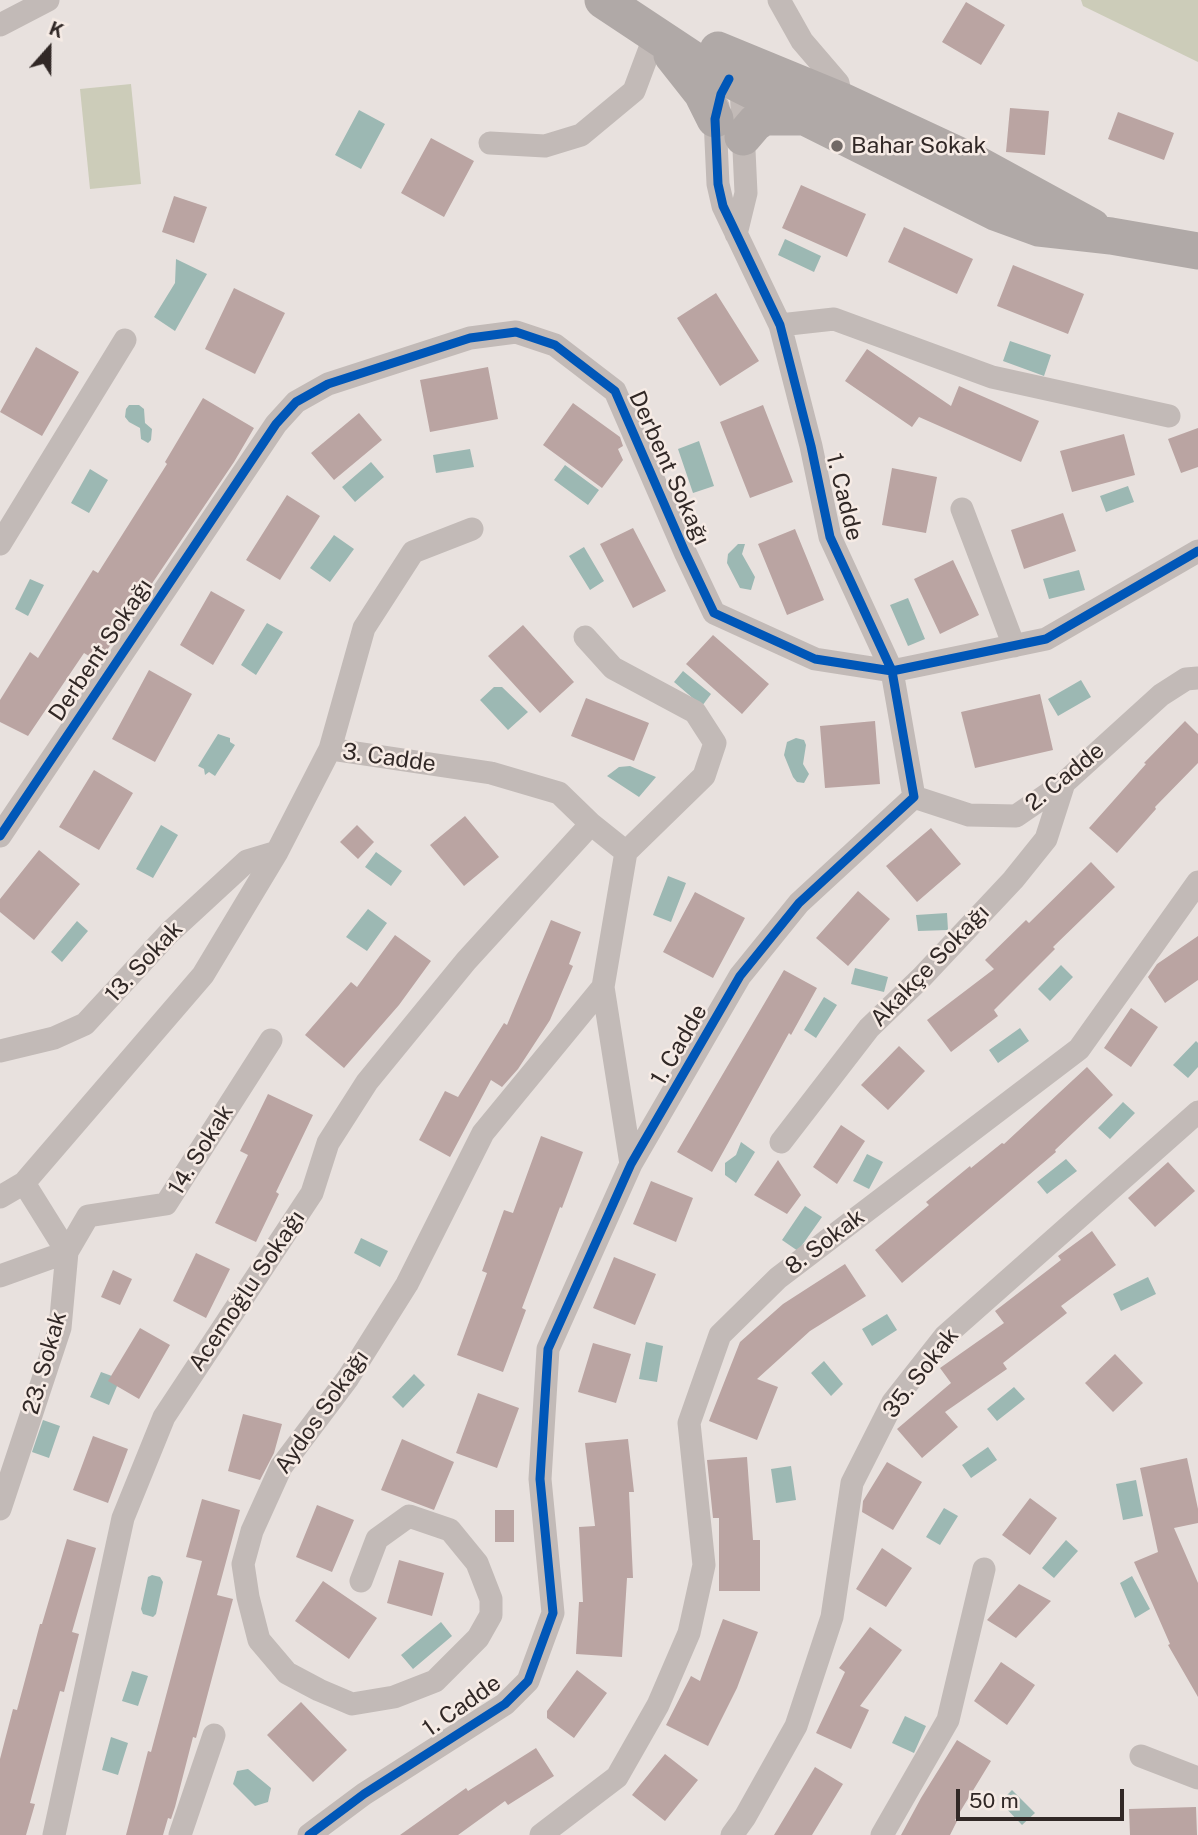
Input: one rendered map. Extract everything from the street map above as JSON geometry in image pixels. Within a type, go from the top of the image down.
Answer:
[{"type":"main road","points":[[603,0],[655,35],[729,128],[755,123],[764,117],[804,117]]},
{"type":"main road","points":[[655,35],[708,47],[737,74],[804,117],[995,212],[1040,228],[1111,236],[1198,251]]},
{"type":"main road","points":[[737,74],[842,101],[973,162],[1111,236]]},
{"type":"main road","points":[[737,74],[758,77],[878,130],[919,137]]},
{"type":"street","points":[[0,25],[48,0]]},
{"type":"street","points":[[779,0],[802,41],[838,83],[842,101]]},
{"type":"street","points":[[490,143],[545,146],[581,135],[634,91],[655,35]]},
{"type":"street","points":[[736,234],[746,193],[721,94],[737,74]]},
{"type":"street","points":[[729,128],[737,74]]},
{"type":"street","name":"1. Cadde","points":[[309,1835],[364,1794],[505,1704],[528,1681],[553,1613],[540,1479],[548,1349],[631,1164],[740,976],[799,903],[914,797],[892,671],[830,537],[811,446],[780,325],[723,206],[718,184],[729,128]]},
{"type":"street","points":[[780,325],[834,319],[992,377],[1169,416]]},
{"type":"street","name":"Derbent Sokağı","points":[[0,836],[276,424],[296,402],[328,384],[470,338],[516,332],[555,345],[615,391],[714,612],[816,659],[892,671],[1046,639],[1198,551]]},
{"type":"street","points":[[0,544],[125,340]]},
{"type":"street","points":[[962,509],[1014,646]]},
{"type":"street","points":[[330,749],[364,628],[412,552],[472,529]]},
{"type":"street","points":[[585,637],[613,668],[695,712],[715,743],[704,776],[626,852],[603,987],[631,1164]]},
{"type":"street","name":"2. Cadde","points":[[914,797],[969,815],[1016,816],[1064,783],[1161,695],[1186,679],[1198,678]]},
{"type":"street","name":"3. Cadde","points":[[0,1196],[24,1183],[203,975],[277,852],[330,749],[491,773],[559,793],[591,824],[626,852]]},
{"type":"street","name":"Akakçe Sokağı","points":[[781,1142],[869,1028],[921,978],[1013,880],[1046,839],[1064,783]]},
{"type":"street","name":"Acemoğlu Sokağı","points":[[54,1835],[122,1518],[164,1417],[312,1193],[328,1143],[367,1082],[466,961],[591,824]]},
{"type":"street","name":"13. Sokak","points":[[0,1051],[54,1038],[86,1024],[169,933],[247,861],[277,852]]},
{"type":"street","name":"8. Sokak","points":[[541,1835],[617,1777],[658,1705],[690,1633],[704,1565],[690,1423],[720,1335],[778,1278],[1079,1049],[1198,882]]},
{"type":"street","name":"Aydos Sokağı","points":[[361,1581],[377,1539],[409,1516],[450,1530],[477,1563],[491,1600],[491,1615],[478,1639],[435,1681],[394,1697],[352,1704],[287,1672],[260,1640],[248,1597],[243,1564],[252,1531],[281,1467],[348,1378],[407,1284],[483,1133],[603,987]]},
{"type":"street","name":"14. Sokak","points":[[67,1252],[88,1216],[166,1204],[271,1040]]},
{"type":"street","name":"35. Sokak","points":[[732,1835],[796,1726],[832,1617],[852,1483],[893,1402],[945,1336],[1198,1112]]},
{"type":"street","points":[[0,1276],[67,1252],[24,1183]]},
{"type":"street","name":"23. Sokak","points":[[0,1509],[60,1328],[67,1252]]},
{"type":"street","points":[[882,1835],[948,1720],[984,1569]]},
{"type":"street","points":[[180,1835],[214,1735]]},
{"type":"street","points":[[1141,1756],[1198,1777]]},
{"type":"green space","points":[[1081,0],[1198,0],[1198,62],[1083,6]]},
{"type":"green space","points":[[131,84],[141,184],[90,189],[80,89]]},
{"type":"water","points":[[359,110],[385,124],[361,169],[335,155]]},
{"type":"water","points":[[785,239],[821,256],[814,272],[778,255]]},
{"type":"water","points":[[176,259],[207,274],[175,331],[154,317],[175,283]]},
{"type":"water","points":[[1010,341],[1051,355],[1044,376],[1003,361]]},
{"type":"water","points":[[129,405],[139,405],[144,409],[145,423],[152,429],[148,443],[141,439],[140,428],[125,417]]},
{"type":"water","points":[[699,441],[714,486],[693,493],[678,449]]},
{"type":"water","points":[[470,449],[474,467],[436,473],[433,455]]},
{"type":"water","points":[[371,462],[384,477],[355,502],[342,487]]},
{"type":"water","points":[[565,465],[599,490],[588,505],[554,480]]},
{"type":"water","points":[[90,469],[108,480],[89,513],[71,503]]},
{"type":"water","points":[[1128,486],[1134,502],[1106,512],[1100,496]]},
{"type":"water","points":[[334,535],[354,549],[330,582],[310,568]]},
{"type":"water","points":[[738,544],[745,544],[742,554],[755,577],[751,590],[740,588],[727,563],[728,554]]},
{"type":"water","points":[[584,547],[604,581],[590,590],[569,556]]},
{"type":"water","points":[[1079,570],[1085,590],[1049,599],[1043,579]]},
{"type":"water","points":[[30,579],[44,585],[28,616],[15,609]]},
{"type":"water","points":[[908,598],[925,639],[908,646],[890,605]]},
{"type":"water","points":[[267,623],[283,632],[256,675],[241,665]]},
{"type":"water","points":[[683,671],[711,694],[702,706],[674,682]]},
{"type":"water","points":[[1081,680],[1091,697],[1058,716],[1048,699]]},
{"type":"water","points":[[494,687],[502,687],[528,712],[508,730],[480,700]]},
{"type":"water","points":[[218,734],[230,738],[230,742],[235,745],[215,776],[209,772],[205,775],[204,769],[198,766]]},
{"type":"water","points":[[796,738],[804,740],[806,745],[803,764],[809,774],[804,783],[797,782],[793,777],[784,755],[787,742]]},
{"type":"water","points":[[630,766],[656,777],[639,797],[607,776],[619,767]]},
{"type":"water","points":[[161,825],[178,835],[153,878],[136,869]]},
{"type":"water","points":[[376,852],[402,871],[391,886],[365,867]]},
{"type":"water","points":[[668,876],[686,883],[671,922],[653,915]]},
{"type":"water","points":[[368,909],[387,923],[367,951],[346,937]]},
{"type":"water","points":[[947,913],[948,930],[918,931],[916,915]]},
{"type":"water","points":[[77,921],[88,931],[62,962],[51,952]]},
{"type":"water","points":[[1061,965],[1073,977],[1050,1001],[1038,989]]},
{"type":"water","points":[[855,968],[888,977],[884,992],[851,984]]},
{"type":"water","points":[[824,997],[837,1005],[816,1038],[804,1030]]},
{"type":"water","points":[[1020,1028],[1029,1041],[998,1063],[989,1050]]},
{"type":"water","points":[[1196,1041],[1198,1067],[1188,1078],[1173,1065]]},
{"type":"water","points":[[1123,1102],[1135,1113],[1110,1139],[1098,1128]]},
{"type":"water","points":[[741,1142],[755,1152],[736,1183],[725,1175],[725,1163],[736,1155]]},
{"type":"water","points":[[867,1154],[883,1162],[869,1189],[853,1181]]},
{"type":"water","points":[[1066,1159],[1077,1171],[1047,1194],[1037,1182]]},
{"type":"water","points":[[805,1206],[822,1217],[798,1251],[782,1240]]},
{"type":"water","points":[[361,1238],[388,1251],[380,1267],[354,1253]]},
{"type":"water","points":[[1148,1277],[1156,1294],[1121,1311],[1113,1294]]},
{"type":"water","points":[[887,1314],[897,1330],[872,1346],[862,1329]]},
{"type":"water","points":[[646,1342],[663,1346],[657,1382],[639,1379]]},
{"type":"water","points":[[824,1361],[843,1384],[831,1396],[811,1373]]},
{"type":"water","points":[[101,1372],[120,1379],[109,1405],[90,1397]]},
{"type":"water","points":[[414,1374],[425,1385],[403,1408],[392,1397]]},
{"type":"water","points":[[1014,1387],[1025,1399],[997,1421],[987,1409]]},
{"type":"water","points":[[43,1420],[60,1426],[49,1458],[32,1452]]},
{"type":"water","points":[[988,1447],[997,1460],[971,1478],[962,1465]]},
{"type":"water","points":[[791,1466],[796,1500],[776,1503],[771,1469]]},
{"type":"water","points":[[1136,1480],[1143,1516],[1123,1520],[1116,1484]]},
{"type":"water","points":[[944,1508],[958,1516],[940,1545],[926,1537]]},
{"type":"water","points":[[1066,1540],[1078,1551],[1054,1578],[1042,1568]]},
{"type":"water","points":[[1132,1576],[1150,1609],[1135,1618],[1120,1583]]},
{"type":"water","points":[[148,1577],[160,1577],[163,1582],[153,1617],[143,1614],[141,1609]]},
{"type":"water","points":[[441,1622],[452,1636],[413,1669],[401,1655]]},
{"type":"water","points":[[132,1671],[148,1676],[138,1706],[122,1701]]},
{"type":"water","points":[[905,1716],[926,1726],[914,1753],[892,1743]]},
{"type":"water","points":[[111,1737],[128,1743],[118,1775],[102,1770]]},
{"type":"water","points":[[248,1769],[271,1788],[268,1802],[255,1806],[233,1784],[237,1771]]},
{"type":"water","points":[[1012,1790],[1035,1813],[1022,1825],[1000,1802]]},
{"type":"building","points":[[966,2],[1005,25],[981,65],[942,42]]},
{"type":"building","points":[[1010,108],[1049,111],[1045,155],[1006,152]]},
{"type":"building","points":[[1118,112],[1174,133],[1164,160],[1108,139]]},
{"type":"building","points":[[431,138],[474,161],[444,217],[401,193]]},
{"type":"building","points":[[801,185],[866,214],[847,257],[782,228]]},
{"type":"building","points":[[174,196],[207,207],[194,243],[162,232]]},
{"type":"building","points":[[904,227],[973,259],[957,294],[888,262]]},
{"type":"building","points":[[1013,265],[1084,294],[1068,334],[997,306]]},
{"type":"building","points":[[234,288],[285,313],[255,374],[205,349]]},
{"type":"building","points":[[716,293],[759,361],[720,386],[677,318]]},
{"type":"building","points":[[36,347],[79,372],[42,436],[0,412]]},
{"type":"building","points":[[867,349],[951,406],[959,386],[1039,421],[1021,462],[919,417],[912,427],[845,381]]},
{"type":"building","points":[[488,367],[498,419],[430,432],[420,380]]},
{"type":"building","points":[[203,398],[254,428],[234,462],[99,662],[84,653],[28,736],[0,722],[0,700],[30,652],[38,658],[93,570],[98,573],[167,464],[165,462]]},
{"type":"building","points":[[573,403],[620,437],[623,446],[618,449],[623,460],[602,488],[543,445]]},
{"type":"building","points":[[763,405],[793,482],[750,498],[720,422]]},
{"type":"building","points":[[359,413],[382,440],[334,480],[311,453]]},
{"type":"building","points":[[1198,428],[1198,467],[1181,473],[1168,439]]},
{"type":"building","points":[[1124,434],[1135,475],[1072,492],[1060,451]]},
{"type":"building","points":[[892,468],[937,477],[926,533],[882,525]]},
{"type":"building","points":[[287,495],[320,516],[280,580],[246,560]]},
{"type":"building","points":[[1063,513],[1076,551],[1024,569],[1011,530]]},
{"type":"building","points":[[633,528],[666,591],[633,608],[600,544]]},
{"type":"building","points":[[795,529],[824,600],[787,615],[758,544]]},
{"type":"building","points":[[953,560],[979,615],[940,634],[914,579]]},
{"type":"building","points":[[211,591],[245,610],[213,665],[180,645]]},
{"type":"building","points":[[523,625],[574,682],[540,713],[488,656]]},
{"type":"building","points":[[713,635],[769,684],[742,714],[686,664]]},
{"type":"building","points":[[149,670],[192,694],[155,762],[112,739]]},
{"type":"building","points":[[1040,694],[1053,750],[975,768],[961,712]]},
{"type":"building","points":[[586,698],[649,723],[634,761],[571,736]]},
{"type":"building","points":[[875,721],[880,784],[825,788],[820,726]]},
{"type":"building","points":[[1185,721],[1198,734],[1198,763],[1155,807],[1117,853],[1089,828],[1146,764],[1144,763]]},
{"type":"building","points":[[94,770],[133,793],[99,850],[59,827]]},
{"type":"building","points":[[465,816],[499,857],[464,886],[430,845]]},
{"type":"building","points":[[357,825],[374,842],[358,859],[340,842]]},
{"type":"building","points":[[931,828],[961,864],[917,902],[886,866]]},
{"type":"building","points":[[39,850],[80,884],[34,940],[0,912],[0,899]]},
{"type":"building","points":[[1091,862],[1115,887],[1053,947],[1055,949],[994,1010],[998,1016],[951,1052],[927,1020],[994,969],[985,960],[1026,920],[1029,923]]},
{"type":"building","points":[[858,891],[890,919],[848,966],[816,938]]},
{"type":"building","points":[[695,892],[745,918],[713,978],[663,952]]},
{"type":"building","points":[[551,920],[581,932],[569,964],[573,966],[550,1020],[518,1069],[502,1087],[491,1080],[450,1157],[419,1140],[445,1091],[458,1097],[504,1023],[507,1025]]},
{"type":"building","points":[[395,935],[431,961],[399,1005],[344,1068],[305,1035],[351,982],[357,987]]},
{"type":"building","points":[[1198,936],[1198,980],[1165,1003],[1148,977],[1157,964]]},
{"type":"building","points":[[784,970],[817,988],[712,1172],[677,1152]]},
{"type":"building","points":[[1131,1008],[1158,1027],[1131,1067],[1104,1048]]},
{"type":"building","points":[[899,1046],[925,1071],[888,1110],[861,1085]]},
{"type":"building","points":[[1087,1067],[1113,1095],[1055,1150],[1056,1152],[902,1283],[875,1250],[929,1205],[926,1202],[970,1166],[971,1168],[1004,1144]]},
{"type":"building","points":[[268,1094],[313,1115],[276,1192],[279,1194],[256,1242],[215,1223],[248,1155],[240,1151]]},
{"type":"building","points":[[841,1125],[865,1141],[837,1184],[813,1167]]},
{"type":"building","points":[[541,1136],[583,1152],[522,1308],[526,1310],[503,1372],[457,1355],[487,1273],[482,1271],[504,1210],[513,1213]]},
{"type":"building","points":[[778,1160],[801,1195],[787,1214],[754,1195]]},
{"type":"building","points":[[1168,1162],[1195,1191],[1155,1227],[1128,1198]]},
{"type":"building","points":[[651,1181],[693,1198],[676,1242],[633,1224]]},
{"type":"building","points":[[1092,1231],[1116,1265],[1061,1306],[1067,1313],[1003,1363],[1007,1369],[945,1412],[958,1427],[922,1458],[897,1429],[951,1383],[940,1368],[1004,1323],[995,1311],[1061,1260],[1058,1256]]},
{"type":"building","points":[[196,1253],[230,1269],[206,1318],[173,1301]]},
{"type":"building","points":[[614,1257],[656,1274],[635,1325],[593,1308]]},
{"type":"building","points":[[845,1264],[866,1296],[810,1331],[757,1379],[778,1387],[757,1440],[709,1421],[740,1342],[783,1304]]},
{"type":"building","points":[[113,1270],[132,1279],[120,1305],[101,1297]]},
{"type":"building","points":[[140,1328],[170,1345],[139,1399],[108,1381]]},
{"type":"building","points":[[593,1343],[631,1354],[616,1403],[578,1392]]},
{"type":"building","points":[[1115,1354],[1143,1383],[1113,1412],[1085,1383]]},
{"type":"building","points":[[478,1393],[519,1408],[497,1468],[456,1453]]},
{"type":"building","points":[[243,1414],[282,1424],[274,1453],[260,1480],[228,1471]]},
{"type":"building","points":[[93,1436],[128,1449],[108,1503],[73,1490]]},
{"type":"building","points":[[402,1439],[454,1462],[434,1510],[381,1490]]},
{"type":"building","points":[[628,1439],[634,1492],[629,1492],[633,1578],[627,1578],[622,1657],[576,1654],[579,1602],[583,1602],[579,1527],[595,1526],[585,1443]]},
{"type":"building","points":[[747,1457],[753,1540],[760,1540],[760,1591],[719,1591],[719,1518],[713,1518],[707,1460]]},
{"type":"building","points":[[1187,1458],[1198,1509],[1198,1523],[1174,1528],[1198,1583],[1198,1697],[1168,1645],[1170,1644],[1134,1562],[1158,1552],[1140,1468]]},
{"type":"building","points":[[887,1462],[922,1482],[893,1530],[862,1512],[863,1501]]},
{"type":"building","points":[[1030,1498],[1057,1518],[1030,1555],[1002,1535]]},
{"type":"building","points":[[202,1499],[240,1510],[217,1595],[233,1599],[171,1819],[168,1818],[163,1835],[126,1835],[202,1561],[186,1557]]},
{"type":"building","points":[[317,1505],[354,1520],[332,1572],[296,1557]]},
{"type":"building","points":[[495,1510],[514,1510],[514,1542],[495,1542]]},
{"type":"building","points":[[67,1539],[96,1548],[72,1632],[79,1634],[64,1692],[60,1691],[30,1803],[35,1804],[26,1835],[0,1835],[0,1759],[13,1709],[17,1710]]},
{"type":"building","points":[[882,1548],[912,1568],[886,1607],[856,1589]]},
{"type":"building","points":[[399,1560],[444,1573],[432,1616],[387,1603]]},
{"type":"building","points":[[323,1581],[377,1618],[349,1659],[295,1621]]},
{"type":"building","points":[[1019,1584],[1051,1601],[1016,1638],[987,1620]]},
{"type":"building","points":[[723,1619],[758,1632],[737,1688],[708,1746],[666,1725],[691,1676],[700,1681]]},
{"type":"building","points":[[870,1627],[902,1650],[860,1706],[869,1710],[851,1749],[816,1733],[845,1672],[839,1668]]},
{"type":"building","points":[[1001,1662],[1035,1685],[1007,1725],[974,1701]]},
{"type":"building","points":[[577,1670],[607,1693],[574,1738],[547,1718],[547,1711]]},
{"type":"building","points":[[301,1702],[347,1750],[313,1782],[267,1735]]},
{"type":"building","points":[[957,1740],[991,1761],[955,1820],[957,1821],[950,1835],[901,1835],[921,1798]]},
{"type":"building","points":[[536,1748],[554,1776],[508,1805],[505,1801],[458,1835],[400,1835],[466,1788],[468,1791]]},
{"type":"building","points":[[665,1754],[698,1780],[665,1821],[632,1795]]},
{"type":"building","points":[[815,1767],[843,1784],[812,1835],[774,1835]]},
{"type":"building","points":[[1196,1807],[1197,1835],[1130,1835],[1129,1809]]},
{"type":"cycle path","points":[[309,1835],[364,1794],[505,1704],[528,1681],[553,1613],[540,1479],[548,1349],[631,1164],[740,976],[799,903],[914,797],[892,671],[830,537],[811,446],[780,325],[723,206],[718,184],[715,119],[721,94],[729,79]]},
{"type":"cycle path","points":[[0,836],[276,424],[296,402],[328,384],[470,338],[516,332],[555,345],[615,391],[714,613],[815,659],[892,671],[1046,639],[1198,551]]},
{"type":"place","name":"Bahar Sokak","points":[[837,146]]}]
